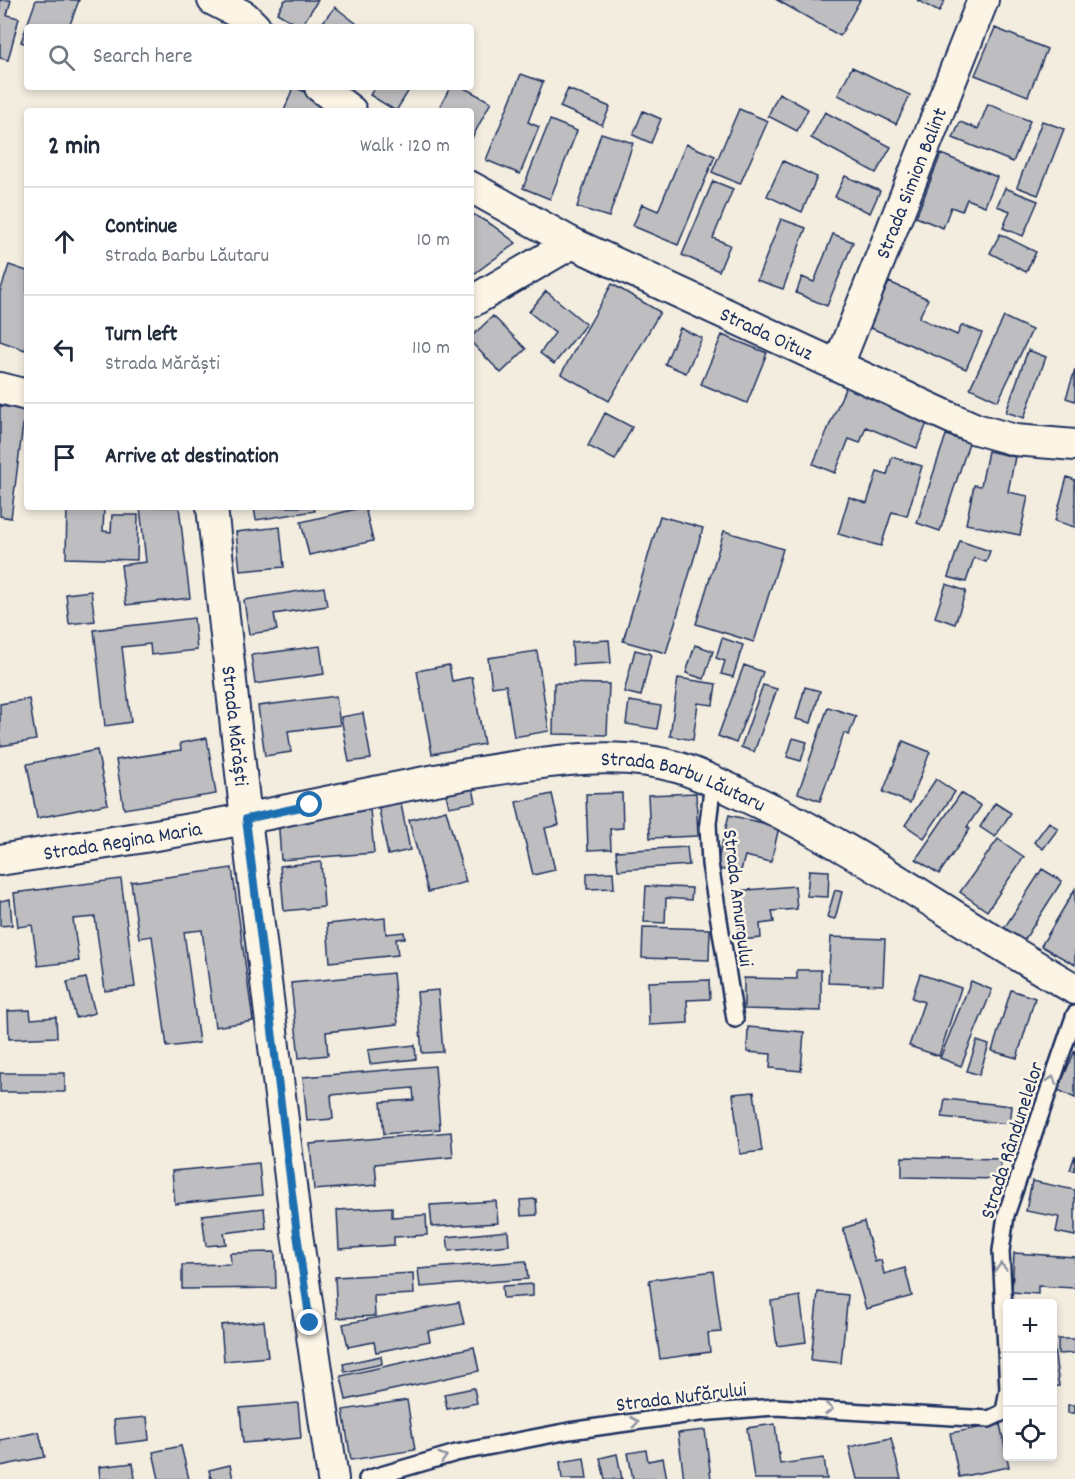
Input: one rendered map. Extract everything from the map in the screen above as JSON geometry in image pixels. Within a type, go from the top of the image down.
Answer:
[{"type":"street","points":[[213,0],[248,14]]},
{"type":"street","name":"Strada Simion Balint","points":[[838,365],[983,0]]},
{"type":"street","points":[[324,90],[347,108]]},
{"type":"street","name":"Strada Oituz","points":[[474,189],[572,243],[976,429],[1015,440],[1075,446]]},
{"type":"street","points":[[474,300],[572,243]]},
{"type":"street","points":[[0,388],[24,394]]},
{"type":"street","name":"Strada Mărăști","points":[[212,510],[246,819],[297,1234],[333,1479]]},
{"type":"street","name":"Strada Barbu Lăutaru","points":[[246,819],[396,786],[535,763],[603,759],[640,760],[680,768],[793,819],[858,856],[1030,964],[1075,989]]},
{"type":"street","name":"Strada Regina Maria","points":[[0,860],[246,819]]},
{"type":"lane","name":"Strada Amurgului","points":[[713,781],[708,823],[710,864],[735,1019]]},
{"type":"lane","name":"Strada Rândunelelor","points":[[1006,1353],[1000,1251],[1006,1215],[1075,1014]]},
{"type":"lane","name":"Strada Nufărului","points":[[367,1479],[456,1453],[569,1431],[699,1413],[775,1407],[989,1419],[1003,1412]]},
{"type":"building","points":[[0,0],[11,0],[7,15],[19,18],[8,60],[0,58]]},
{"type":"building","points":[[36,0],[79,0],[70,24],[27,24]]},
{"type":"building","points":[[285,0],[318,0],[303,24],[296,24],[277,13]]},
{"type":"building","points":[[777,0],[860,0],[840,36]]},
{"type":"building","points":[[917,0],[945,0],[939,12]]},
{"type":"building","points":[[335,7],[357,24],[321,24]]},
{"type":"building","points":[[995,28],[1047,49],[1028,96],[975,75]]},
{"type":"building","points":[[852,67],[910,95],[896,124],[838,95]]},
{"type":"building","points":[[521,74],[543,82],[528,122],[539,127],[520,174],[486,160]]},
{"type":"building","points":[[568,89],[610,107],[602,125],[560,107]]},
{"type":"building","points":[[292,90],[300,90],[325,100],[322,108],[285,108]]},
{"type":"building","points":[[373,90],[409,90],[398,108],[391,108],[370,95]]},
{"type":"building","points":[[448,90],[468,90],[491,102],[474,134],[474,108],[440,108]]},
{"type":"building","points":[[779,93],[808,109],[797,131],[768,116]]},
{"type":"building","points":[[988,104],[1030,121],[1013,162],[953,138],[960,122],[978,129]]},
{"type":"building","points":[[739,109],[768,121],[740,184],[712,172]]},
{"type":"building","points":[[643,111],[661,119],[651,143],[633,135]]},
{"type":"building","points":[[825,112],[891,147],[876,173],[811,138]]},
{"type":"building","points":[[550,120],[577,131],[550,199],[523,188]]},
{"type":"building","points":[[1042,121],[1064,129],[1038,195],[1017,187]]},
{"type":"building","points":[[601,133],[633,143],[609,217],[577,207]]},
{"type":"building","points":[[686,144],[715,156],[678,245],[633,226],[642,204],[658,211]]},
{"type":"building","points":[[941,154],[997,177],[985,206],[967,199],[962,211],[951,207],[943,228],[916,217]]},
{"type":"building","points":[[783,161],[817,177],[802,212],[767,196]]},
{"type":"building","points":[[845,176],[880,191],[870,213],[835,197]]},
{"type":"building","points":[[713,181],[733,189],[713,238],[730,245],[719,271],[682,255]]},
{"type":"building","points":[[1005,188],[1038,201],[1023,236],[1003,228],[1010,211],[997,206]]},
{"type":"building","points":[[474,215],[516,243],[474,274]]},
{"type":"building","points":[[781,219],[806,228],[783,289],[757,280]]},
{"type":"building","points":[[833,234],[853,242],[827,306],[796,293],[802,277],[814,282]]},
{"type":"building","points":[[1000,234],[1036,252],[1026,272],[990,253]]},
{"type":"building","points":[[9,265],[24,270],[24,350],[0,341],[0,292]]},
{"type":"building","points":[[889,282],[928,299],[919,318],[957,335],[962,325],[982,333],[966,369],[869,327]]},
{"type":"building","points":[[612,284],[660,312],[609,401],[561,374]]},
{"type":"building","points":[[546,291],[586,324],[554,364],[540,353],[555,333],[529,312]]},
{"type":"building","points":[[493,316],[526,349],[501,373],[474,345],[474,334]]},
{"type":"building","points":[[1004,317],[1032,330],[998,401],[970,388]]},
{"type":"building","points":[[680,328],[702,338],[686,373],[665,364]]},
{"type":"building","points":[[722,335],[767,353],[747,403],[701,384]]},
{"type":"building","points":[[1028,350],[1046,357],[1024,418],[1006,412]]},
{"type":"building","points":[[1075,370],[1075,401],[1066,398]]},
{"type":"building","points":[[847,384],[929,418],[917,448],[866,427],[860,443],[849,439],[835,473],[813,464]]},
{"type":"building","points":[[0,406],[24,409],[24,417],[11,518],[0,516]]},
{"type":"building","points":[[605,413],[632,427],[615,460],[588,446]]},
{"type":"building","points":[[946,435],[969,443],[940,531],[917,523]]},
{"type":"building","points":[[988,451],[1015,457],[1008,492],[1028,496],[1020,535],[966,524],[974,485],[981,486]]},
{"type":"building","points":[[892,457],[922,466],[907,516],[892,512],[881,546],[838,534],[849,497],[867,503],[877,472],[887,475]]},
{"type":"building","points":[[1067,477],[1075,480],[1075,527],[1055,521]]},
{"type":"building","points":[[67,510],[104,510],[103,531],[111,532],[112,515],[138,515],[137,560],[66,558]]},
{"type":"building","points":[[140,510],[179,510],[190,598],[126,605],[121,565],[146,562]]},
{"type":"building","points":[[254,510],[315,511],[256,520]]},
{"type":"building","points":[[352,510],[366,510],[373,541],[309,555],[301,522]]},
{"type":"building","points":[[660,516],[703,528],[666,653],[623,641]]},
{"type":"building","points":[[280,527],[284,567],[240,571],[236,532]]},
{"type":"building","points":[[724,531],[783,549],[754,642],[696,624]]},
{"type":"building","points":[[960,541],[990,551],[986,562],[974,558],[966,582],[948,577]]},
{"type":"building","points":[[946,584],[966,591],[955,624],[935,617]]},
{"type":"building","points":[[324,587],[327,606],[274,614],[277,630],[249,634],[244,600]]},
{"type":"building","points":[[91,591],[95,621],[69,624],[66,594]]},
{"type":"building","points":[[194,618],[197,650],[151,655],[150,644],[122,647],[131,722],[105,726],[94,630]]},
{"type":"building","points":[[722,638],[743,645],[733,677],[721,674],[725,661],[716,658]]},
{"type":"building","points":[[609,640],[611,663],[573,665],[572,642]]},
{"type":"building","points":[[695,645],[713,651],[704,679],[686,673]]},
{"type":"building","points":[[320,646],[324,674],[255,684],[251,655]]},
{"type":"building","points":[[635,650],[651,654],[641,696],[624,692]]},
{"type":"building","points":[[537,651],[549,731],[514,737],[506,685],[492,687],[488,658]]},
{"type":"building","points":[[449,665],[452,681],[472,677],[484,744],[432,754],[417,671]]},
{"type":"building","points":[[744,665],[763,672],[736,743],[718,736]]},
{"type":"building","points":[[678,678],[716,684],[713,705],[698,703],[693,740],[670,736]]},
{"type":"building","points":[[554,683],[609,684],[607,735],[553,734]]},
{"type":"building","points":[[763,685],[777,689],[754,752],[741,747]]},
{"type":"building","points":[[805,687],[820,691],[811,723],[796,719]]},
{"type":"building","points":[[336,696],[340,725],[288,731],[291,752],[265,756],[258,706]]},
{"type":"building","points":[[29,699],[36,740],[0,746],[0,704]]},
{"type":"building","points":[[629,701],[661,706],[657,729],[626,724]]},
{"type":"building","points":[[828,707],[856,716],[849,735],[844,733],[820,801],[798,793]]},
{"type":"building","points":[[363,713],[371,759],[349,762],[341,717]]},
{"type":"building","points":[[207,738],[216,794],[124,809],[116,760],[181,750],[180,743]]},
{"type":"building","points":[[793,738],[807,742],[801,761],[787,757]]},
{"type":"building","points":[[903,741],[930,752],[910,803],[883,792]]},
{"type":"building","points":[[97,750],[108,804],[37,818],[27,764]]},
{"type":"building","points":[[936,779],[955,792],[924,838],[905,825]]},
{"type":"building","points":[[472,784],[476,802],[449,807],[445,789]]},
{"type":"building","points":[[622,793],[623,828],[610,829],[611,849],[588,850],[586,794]]},
{"type":"building","points":[[696,793],[698,836],[650,838],[648,795]]},
{"type":"building","points":[[961,793],[981,806],[967,827],[970,829],[939,874],[916,859]]},
{"type":"building","points":[[552,794],[559,825],[545,828],[555,870],[533,875],[516,802]]},
{"type":"building","points":[[400,799],[410,850],[388,855],[378,804]]},
{"type":"building","points":[[995,803],[1011,813],[995,837],[980,827]]},
{"type":"building","points":[[370,809],[374,853],[281,860],[278,816]]},
{"type":"building","points":[[446,810],[466,882],[428,892],[409,820]]},
{"type":"building","points":[[729,815],[779,827],[771,862],[745,856],[740,874],[716,868]]},
{"type":"building","points":[[1049,822],[1058,829],[1043,849],[1034,842]]},
{"type":"building","points":[[998,839],[1024,857],[987,911],[960,892]]},
{"type":"building","points":[[687,847],[689,865],[618,870],[616,851]]},
{"type":"building","points":[[321,862],[324,907],[284,911],[280,866]]},
{"type":"building","points":[[232,868],[253,1021],[215,1027],[202,930],[184,932],[199,1043],[167,1047],[152,936],[139,938],[131,882]]},
{"type":"building","points":[[1042,869],[1062,881],[1023,942],[1003,930]]},
{"type":"building","points":[[809,870],[829,871],[828,897],[807,896]]},
{"type":"building","points":[[613,872],[614,888],[587,889],[587,873]]},
{"type":"building","points":[[121,879],[135,987],[105,991],[95,917],[73,919],[79,961],[38,966],[32,925],[18,927],[14,893]]},
{"type":"building","points":[[646,886],[692,888],[691,900],[666,898],[665,923],[644,922]]},
{"type":"building","points":[[795,886],[797,909],[772,911],[774,922],[760,924],[761,938],[740,940],[735,891]]},
{"type":"building","points":[[1075,889],[1075,965],[1041,946]]},
{"type":"building","points":[[835,890],[842,892],[835,919],[827,917]]},
{"type":"building","points":[[10,899],[12,925],[0,926],[0,901]]},
{"type":"building","points":[[385,918],[386,934],[404,932],[405,938],[396,939],[398,955],[330,962],[327,924]]},
{"type":"building","points":[[643,927],[710,929],[709,960],[642,958]]},
{"type":"building","points":[[831,937],[885,939],[883,985],[828,983]]},
{"type":"building","points":[[797,970],[821,970],[821,1011],[744,1009],[744,978],[797,979]]},
{"type":"building","points":[[393,973],[398,1024],[326,1032],[328,1055],[299,1058],[291,983]]},
{"type":"building","points":[[920,974],[961,988],[939,1056],[909,1046],[924,1002],[912,998]]},
{"type":"building","points":[[86,978],[95,1013],[76,1018],[67,982]]},
{"type":"building","points":[[709,980],[710,999],[687,1000],[688,1023],[649,1025],[648,982]]},
{"type":"building","points":[[971,981],[992,990],[961,1066],[940,1058]]},
{"type":"building","points":[[438,990],[443,1052],[422,1053],[417,992]]},
{"type":"building","points":[[1011,990],[1035,998],[1017,1058],[992,1051]]},
{"type":"building","points":[[30,1010],[31,1019],[56,1017],[57,1037],[9,1039],[8,1011]]},
{"type":"building","points":[[748,1027],[804,1032],[801,1071],[770,1068],[771,1054],[747,1052]]},
{"type":"building","points":[[977,1041],[989,1045],[979,1075],[967,1071]]},
{"type":"building","points":[[415,1045],[416,1059],[370,1064],[368,1050]]},
{"type":"building","points":[[1075,1050],[1075,1098],[1058,1090]]},
{"type":"building","points":[[435,1066],[440,1129],[384,1134],[381,1102],[414,1100],[413,1088],[331,1095],[333,1119],[307,1121],[303,1077]]},
{"type":"building","points":[[0,1073],[65,1073],[65,1092],[0,1092]]},
{"type":"building","points":[[754,1092],[762,1151],[740,1154],[733,1094]]},
{"type":"building","points":[[945,1099],[1012,1106],[1010,1124],[942,1117]]},
{"type":"building","points":[[451,1132],[453,1157],[375,1164],[377,1185],[314,1190],[310,1144]]},
{"type":"building","points":[[1075,1155],[1075,1171],[1070,1170]]},
{"type":"building","points":[[902,1157],[1001,1159],[1000,1179],[902,1177]]},
{"type":"building","points":[[259,1163],[262,1195],[175,1204],[172,1171]]},
{"type":"building","points":[[1032,1181],[1075,1190],[1075,1236],[1056,1232],[1059,1217],[1026,1211]]},
{"type":"building","points":[[536,1199],[537,1215],[521,1216],[520,1200]]},
{"type":"building","points":[[496,1201],[498,1223],[432,1227],[430,1205]]},
{"type":"building","points":[[392,1207],[392,1217],[426,1215],[427,1235],[394,1237],[394,1245],[339,1249],[337,1210]]},
{"type":"building","points":[[264,1208],[266,1228],[224,1233],[226,1244],[206,1246],[202,1215]]},
{"type":"building","points":[[864,1222],[875,1262],[881,1260],[884,1274],[905,1268],[912,1296],[866,1309],[843,1228]]},
{"type":"building","points":[[508,1231],[509,1245],[449,1251],[447,1237]]},
{"type":"building","points":[[275,1252],[276,1288],[182,1289],[182,1265],[231,1264],[230,1253]]},
{"type":"building","points":[[1014,1253],[1075,1257],[1075,1288],[1038,1286],[1038,1294],[1012,1292]]},
{"type":"building","points":[[526,1261],[528,1279],[420,1287],[418,1269]]},
{"type":"building","points":[[713,1271],[721,1332],[708,1333],[710,1352],[660,1359],[649,1280]]},
{"type":"building","points":[[413,1273],[414,1294],[374,1296],[375,1316],[337,1318],[335,1277]]},
{"type":"building","points":[[533,1284],[533,1296],[503,1298],[502,1286]]},
{"type":"building","points":[[818,1292],[848,1295],[841,1363],[811,1360]]},
{"type":"building","points":[[800,1296],[806,1342],[777,1346],[771,1301]]},
{"type":"building","points":[[459,1302],[464,1324],[428,1331],[430,1341],[376,1352],[374,1342],[348,1347],[343,1324]]},
{"type":"building","points":[[264,1321],[268,1357],[224,1361],[221,1325]]},
{"type":"building","points":[[1058,1339],[1075,1339],[1075,1353],[1058,1354]]},
{"type":"building","points":[[474,1347],[479,1371],[346,1400],[341,1376]]},
{"type":"building","points":[[381,1356],[382,1364],[345,1372],[343,1364]]},
{"type":"building","points":[[474,1388],[477,1403],[447,1409],[444,1394]]},
{"type":"building","points":[[407,1400],[415,1450],[351,1460],[343,1410]]},
{"type":"building","points":[[298,1403],[301,1438],[243,1443],[240,1408]]},
{"type":"building","points":[[1068,1405],[1075,1405],[1075,1413],[1068,1413]]},
{"type":"building","points":[[147,1417],[149,1440],[116,1444],[114,1420]]},
{"type":"building","points":[[775,1424],[780,1464],[824,1458],[827,1479],[754,1479],[747,1428]]},
{"type":"building","points":[[1000,1424],[1003,1438],[1003,1461],[1008,1461],[1009,1467],[959,1477],[950,1433]]},
{"type":"building","points":[[705,1430],[711,1479],[684,1479],[678,1433]]},
{"type":"building","points":[[39,1432],[45,1457],[0,1466],[0,1440]]},
{"type":"building","points":[[891,1438],[901,1479],[857,1479],[849,1447]]},
{"type":"building","points":[[181,1446],[189,1479],[159,1479],[153,1452]]},
{"type":"building","points":[[646,1450],[648,1461],[663,1458],[667,1479],[633,1479],[628,1453]]},
{"type":"building","points":[[617,1454],[622,1479],[605,1479],[600,1458]]},
{"type":"building","points":[[584,1458],[587,1479],[562,1479],[560,1462]]},
{"type":"building","points":[[133,1463],[135,1479],[100,1479],[99,1467]]},
{"type":"building","points":[[230,1465],[233,1479],[211,1479],[209,1470]]},
{"type":"route","points":[[310,805],[246,819],[310,1323]]}]
